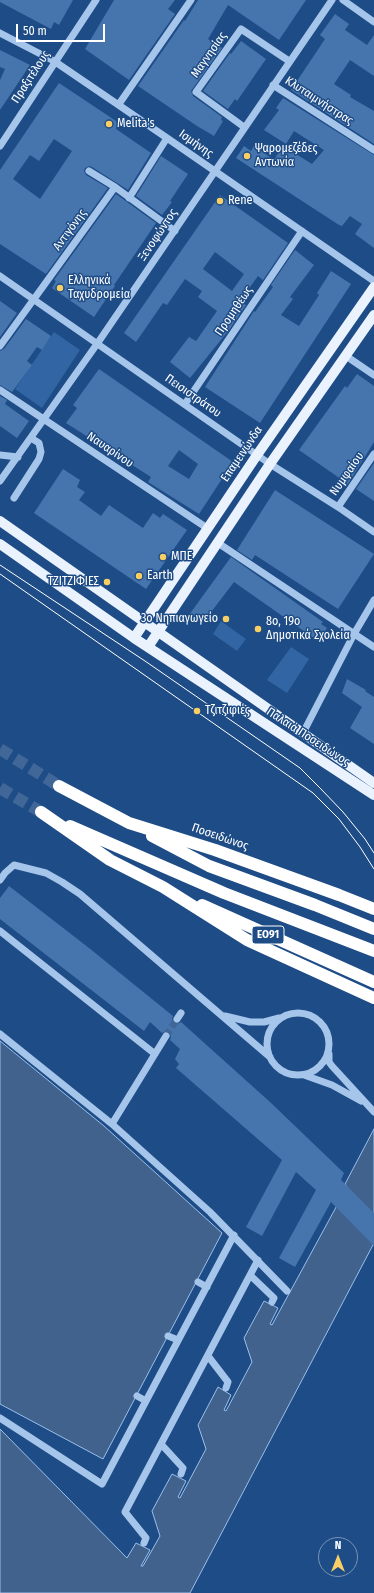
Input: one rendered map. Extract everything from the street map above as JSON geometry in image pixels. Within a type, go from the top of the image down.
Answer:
[{"type":"highway","name":"Ποσειδώνος","points":[[59,786],[129,823],[215,850],[374,909]]},
{"type":"highway","points":[[374,951],[224,894],[45,814],[110,860],[163,887],[247,940],[374,998]]},
{"type":"highway","points":[[129,823],[209,866],[316,905],[374,929]]},
{"type":"highway","name":"ΕΟ91","points":[[163,887],[374,982]]},
{"type":"main road","name":"Επαμεινώνδα","points":[[134,638],[207,528],[374,287]]},
{"type":"main road","points":[[0,544],[148,647],[270,464],[374,315]]},
{"type":"main road","points":[[0,521],[303,733]]},
{"type":"main road","points":[[28,563],[38,548]]},
{"type":"main road","name":"Παλαιά Ποσειδώνος","points":[[148,647],[374,795]]},
{"type":"main road","name":"Παλαιά Ποσειδώνος","points":[[303,733],[374,783]]},
{"type":"street","name":"Πραξιτέλους","points":[[0,146],[54,61],[96,0]]},
{"type":"street","points":[[119,104],[191,0]]},
{"type":"street","name":"Ξενοφώντος","points":[[0,481],[175,231],[244,127],[332,0]]},
{"type":"street","points":[[343,0],[374,22]]},
{"type":"street","name":"Μαγνησίας","points":[[244,127],[196,92],[241,29],[289,61]]},
{"type":"street","name":"Ισμήνης","points":[[0,33],[54,61],[119,104],[374,282]]},
{"type":"street","name":"Κλυταιμνήστρας","points":[[273,85],[374,150]]},
{"type":"street","points":[[129,198],[167,138]]},
{"type":"street","points":[[89,172],[115,187],[175,231]]},
{"type":"street","name":"Αντιγόνης","points":[[0,346],[115,187]]},
{"type":"street","name":"Προμηθέως","points":[[185,404],[302,231]]},
{"type":"street","name":"Πεισιστράτου","points":[[0,276],[270,464],[338,507],[374,532]]},
{"type":"street","points":[[346,356],[374,375]]},
{"type":"street","name":"Ναυαρίνου","points":[[0,390],[207,528]]},
{"type":"street","points":[[14,498],[39,458],[39,442],[31,438]]},
{"type":"street","name":"Νυμφαίου","points":[[338,507],[374,454]]},
{"type":"street","points":[[0,455],[18,457]]},
{"type":"street","points":[[218,543],[374,647]]},
{"type":"street","points":[[303,733],[354,634],[374,600]]},
{"type":"street","points":[[0,880],[14,865],[46,873],[68,886],[270,1057]]},
{"type":"street","points":[[0,931],[155,1054]]},
{"type":"street","points":[[221,1015],[250,1022],[264,1022],[292,1013],[310,1015],[318,1019],[328,1034],[330,1043],[329,1062],[374,1112]]},
{"type":"street","points":[[284,1016],[276,1022],[270,1030],[267,1039],[267,1048],[270,1057],[276,1066],[284,1072],[294,1075],[304,1075],[332,1085],[366,1104]]},
{"type":"street","points":[[0,1034],[112,1124],[210,1212],[287,1291]]},
{"type":"street","points":[[112,1124],[166,1036]]},
{"type":"street","points":[[304,1075],[320,1067],[329,1052]]},
{"type":"street","points":[[0,1418],[102,1484],[234,1235]]},
{"type":"street","points":[[144,1542],[146,1538],[125,1512],[251,1276],[258,1260]]},
{"type":"street","points":[[251,1276],[274,1298],[272,1302]]},
{"type":"street","points":[[198,1282],[206,1287]]},
{"type":"street","points":[[168,1336],[178,1340]]},
{"type":"street","points":[[208,1356],[228,1382],[226,1388]]},
{"type":"street","points":[[137,1396],[146,1401]]},
{"type":"street","points":[[161,1444],[184,1468],[180,1474]]},
{"type":"shaded area","points":[[54,332],[80,350],[42,408],[15,389]]},
{"type":"shaded area","points":[[221,621],[246,639],[237,651],[213,634]]},
{"type":"shaded area","points":[[291,647],[309,659],[287,693],[267,680]]},
{"type":"shaded area","points":[[0,1041],[104,1126],[222,1233],[103,1459],[0,1404]]},
{"type":"shaded area","points":[[374,1129],[374,1243],[190,1593],[0,1593],[0,1429],[127,1558],[136,1543],[150,1550],[141,1566],[143,1566],[160,1536],[152,1511],[172,1474],[186,1481],[178,1497],[180,1498],[206,1449],[198,1425],[218,1387],[231,1395],[224,1410],[226,1411],[252,1362],[244,1338],[264,1301],[278,1308],[270,1324],[272,1325],[347,1187],[345,1184]]},
{"type":"building","points":[[0,0],[73,0],[59,25],[54,22],[51,29],[0,2]]},
{"type":"building","points":[[114,0],[175,0],[168,9],[175,14],[129,80],[85,49]]},
{"type":"building","points":[[198,0],[306,0],[279,40],[228,5],[208,39],[222,48],[191,91],[193,96],[222,117],[221,120],[223,121],[214,136],[138,86],[184,20],[185,21]]},
{"type":"building","points":[[335,14],[349,24],[345,30],[367,45],[374,35],[374,76],[350,60],[334,84],[351,95],[350,97],[374,111],[374,144],[291,90],[325,39],[320,35]]},
{"type":"building","points":[[241,41],[266,59],[237,101],[235,99],[228,109],[203,91],[230,53],[231,54]]},
{"type":"building","points":[[0,50],[30,65],[0,110],[0,80],[5,69],[0,67]]},
{"type":"building","points":[[59,83],[119,123],[116,129],[151,153],[128,190],[92,167],[89,166],[85,168],[84,171],[86,175],[108,188],[46,274],[0,244],[0,170]],"holes":[[[54,139],[72,151],[40,199],[13,179],[30,155],[39,161]]]},
{"type":"building","points":[[283,98],[374,155],[374,248],[355,234],[362,224],[350,216],[342,226],[339,225],[236,158],[244,146],[251,151],[254,146],[274,160],[283,146],[312,164],[324,150],[294,131],[286,144],[264,130],[279,110],[276,108]]},
{"type":"building","points":[[161,156],[188,174],[170,201],[172,202],[162,215],[136,196]]},
{"type":"building","points":[[116,194],[156,223],[94,317],[52,288],[56,281],[54,280]]},
{"type":"building","points":[[220,195],[288,243],[263,280],[258,276],[240,301],[246,305],[229,330],[190,378],[170,362],[189,337],[196,341],[217,311],[198,297],[202,291],[185,279],[167,305],[163,303],[136,342],[124,333]],"holes":[[[215,252],[244,274],[232,291],[203,269]]]},
{"type":"building","points":[[295,250],[314,265],[290,297],[293,299],[281,315],[299,326],[319,295],[317,293],[331,271],[351,284],[260,423],[205,387],[254,311],[255,312],[273,287],[271,285]]},
{"type":"building","points":[[0,301],[17,313],[0,337]]},
{"type":"building","points":[[26,319],[51,336],[42,350],[37,347],[27,361],[32,365],[12,392],[0,385],[0,351],[4,349]]},
{"type":"building","points":[[99,369],[233,462],[199,514],[148,482],[151,477],[66,423],[77,408],[73,405]],"holes":[[[179,450],[198,464],[189,479],[168,466]]]},
{"type":"building","points":[[357,374],[374,386],[374,442],[348,484],[299,450],[345,386],[347,388]]},
{"type":"building","points":[[0,396],[7,400],[5,404],[29,421],[17,438],[0,426]]},
{"type":"building","points":[[374,463],[374,501],[356,489]]},
{"type":"building","points":[[63,469],[80,480],[77,487],[85,492],[79,500],[101,516],[109,505],[143,528],[153,513],[160,518],[163,514],[187,530],[146,589],[34,513]]},
{"type":"building","points":[[275,490],[374,554],[338,609],[255,555],[252,560],[237,550]]},
{"type":"building","points":[[231,557],[323,622],[321,624],[327,628],[318,641],[234,582],[202,624],[189,615]]},
{"type":"building","points":[[347,679],[366,690],[365,691],[374,697],[374,744],[350,728],[362,707],[342,693]]},
{"type":"building","points":[[9,886],[173,1016],[172,1019],[174,1023],[177,1024],[181,1022],[270,1102],[344,1173],[341,1180],[374,1213],[374,1246],[331,1202],[295,1267],[279,1258],[316,1190],[296,1172],[262,1236],[246,1227],[282,1160],[176,1068],[179,1064],[175,1059],[180,1049],[170,1040],[171,1036],[169,1032],[166,1031],[162,1033],[150,1022],[144,1031],[0,919],[0,898]]},
{"type":"tunnel","points":[[0,749],[59,786]]},
{"type":"tunnel","points":[[0,788],[41,812]]},
{"type":"tunnel","points":[[166,1036],[177,1019]]},
{"type":"tram line","points":[[0,565],[145,661],[300,768],[343,812],[365,839],[374,853]]},
{"type":"tram line","points":[[0,574],[313,793],[339,819],[374,869]]},
{"type":"place","name":"Melita's","points":[[109,124]]},
{"type":"place","name":"Ψαρομεζέδες Αντωνία","points":[[247,156]]},
{"type":"place","name":"Rene","points":[[220,201]]},
{"type":"place","name":"Ελληνικά Ταχυδρομεία","points":[[60,288]]},
{"type":"place","name":"ΜΠΕ","points":[[163,557]]},
{"type":"place","name":"Earth","points":[[139,576]]},
{"type":"place","name":"ΤΖΙΤΖΙΦΙΕΣ","points":[[107,582]]},
{"type":"place","name":"3ο Νηπιαγωγείο","points":[[226,619]]},
{"type":"place","name":"8ο, 19ο Δημοτικά Σχολεία","points":[[258,629]]},
{"type":"place","name":"Τζιτζιφιές","points":[[197,711]]}]
